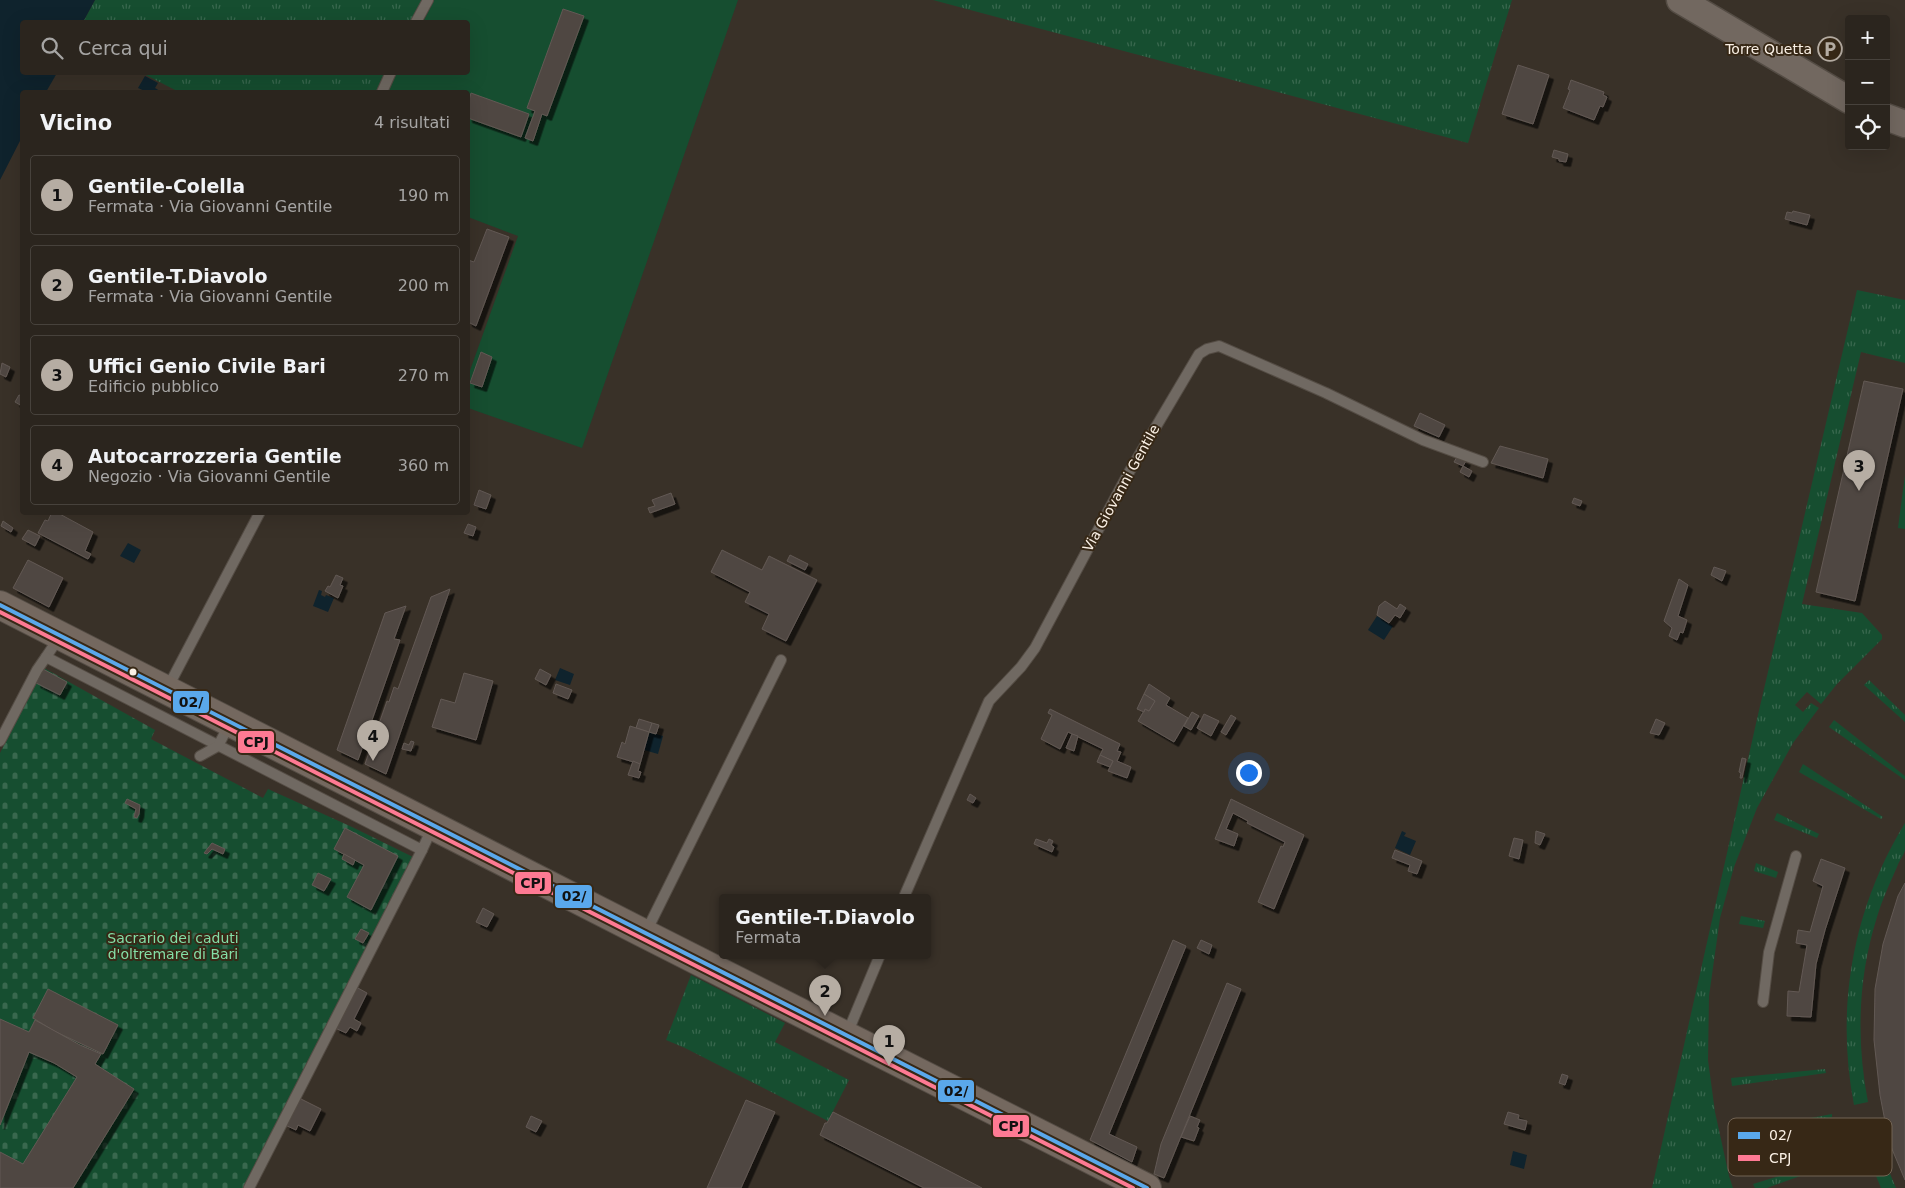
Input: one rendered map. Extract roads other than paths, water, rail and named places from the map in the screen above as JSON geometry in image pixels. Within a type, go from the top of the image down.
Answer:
[{"type":"main road","points":[[1680,0],[1845,98]]},
{"type":"main road","points":[[1890,118],[1905,124]]},
{"type":"main road","points":[[0,604],[53,646],[131,686],[167,690],[224,734],[315,780],[434,826],[1146,1188]]},
{"type":"lane","points":[[417,20],[428,0]]},
{"type":"lane","points":[[383,90],[390,75]]},
{"type":"lane","name":"Via Giovanni Gentile","points":[[905,894],[989,702],[1021,667],[1035,648],[1128,474],[1199,354],[1207,349],[1220,346],[1423,440],[1483,462]]},
{"type":"lane","points":[[167,690],[258,515]]},
{"type":"lane","points":[[0,742],[37,670],[53,646]]},
{"type":"lane","points":[[645,934],[781,660]]},
{"type":"lane","points":[[131,686],[224,734],[200,756]]},
{"type":"lane","points":[[315,780],[422,850]]},
{"type":"lane","points":[[249,1188],[434,826]]},
{"type":"lane","points":[[1762,1002],[1769,952],[1796,856]]},
{"type":"lane","points":[[846,1035],[878,959]]},
{"type":"water","points":[[0,0],[95,0],[84,20],[20,20],[20,75],[56,75],[47,90],[20,90],[20,141],[0,180]]},
{"type":"water","points":[[145,76],[158,83],[155,88],[158,90],[142,90],[138,88]]},
{"type":"water","points":[[128,543],[141,550],[134,563],[120,556]]},
{"type":"water","points":[[319,590],[322,591],[321,595],[334,598],[328,612],[313,606]]},
{"type":"water","points":[[1377,616],[1393,626],[1384,640],[1368,630]]},
{"type":"water","points":[[560,668],[574,674],[570,685],[555,680]]},
{"type":"water","points":[[649,732],[663,736],[658,754],[644,750]]},
{"type":"water","points":[[1402,831],[1406,833],[1404,836],[1416,841],[1410,855],[1395,848]]},
{"type":"water","points":[[1513,1151],[1527,1155],[1524,1169],[1510,1165]]},
{"type":"place","name":"Torre Quetta","points":[[1830,49]]},
{"type":"place","name":"Uffici Genio Civile Bari","points":[[1859,491]]},
{"type":"place","name":"Autocarrozzeria Gentile","points":[[373,761]]},
{"type":"place","name":"Gentile-T.Diavolo","points":[[825,1016]]},
{"type":"place","name":"Gentile-Colella","points":[[889,1066]]},
{"type":"park label","name":"Sacrario dei caduti d'oltremare di Bari","points":[[173,946]]}]
